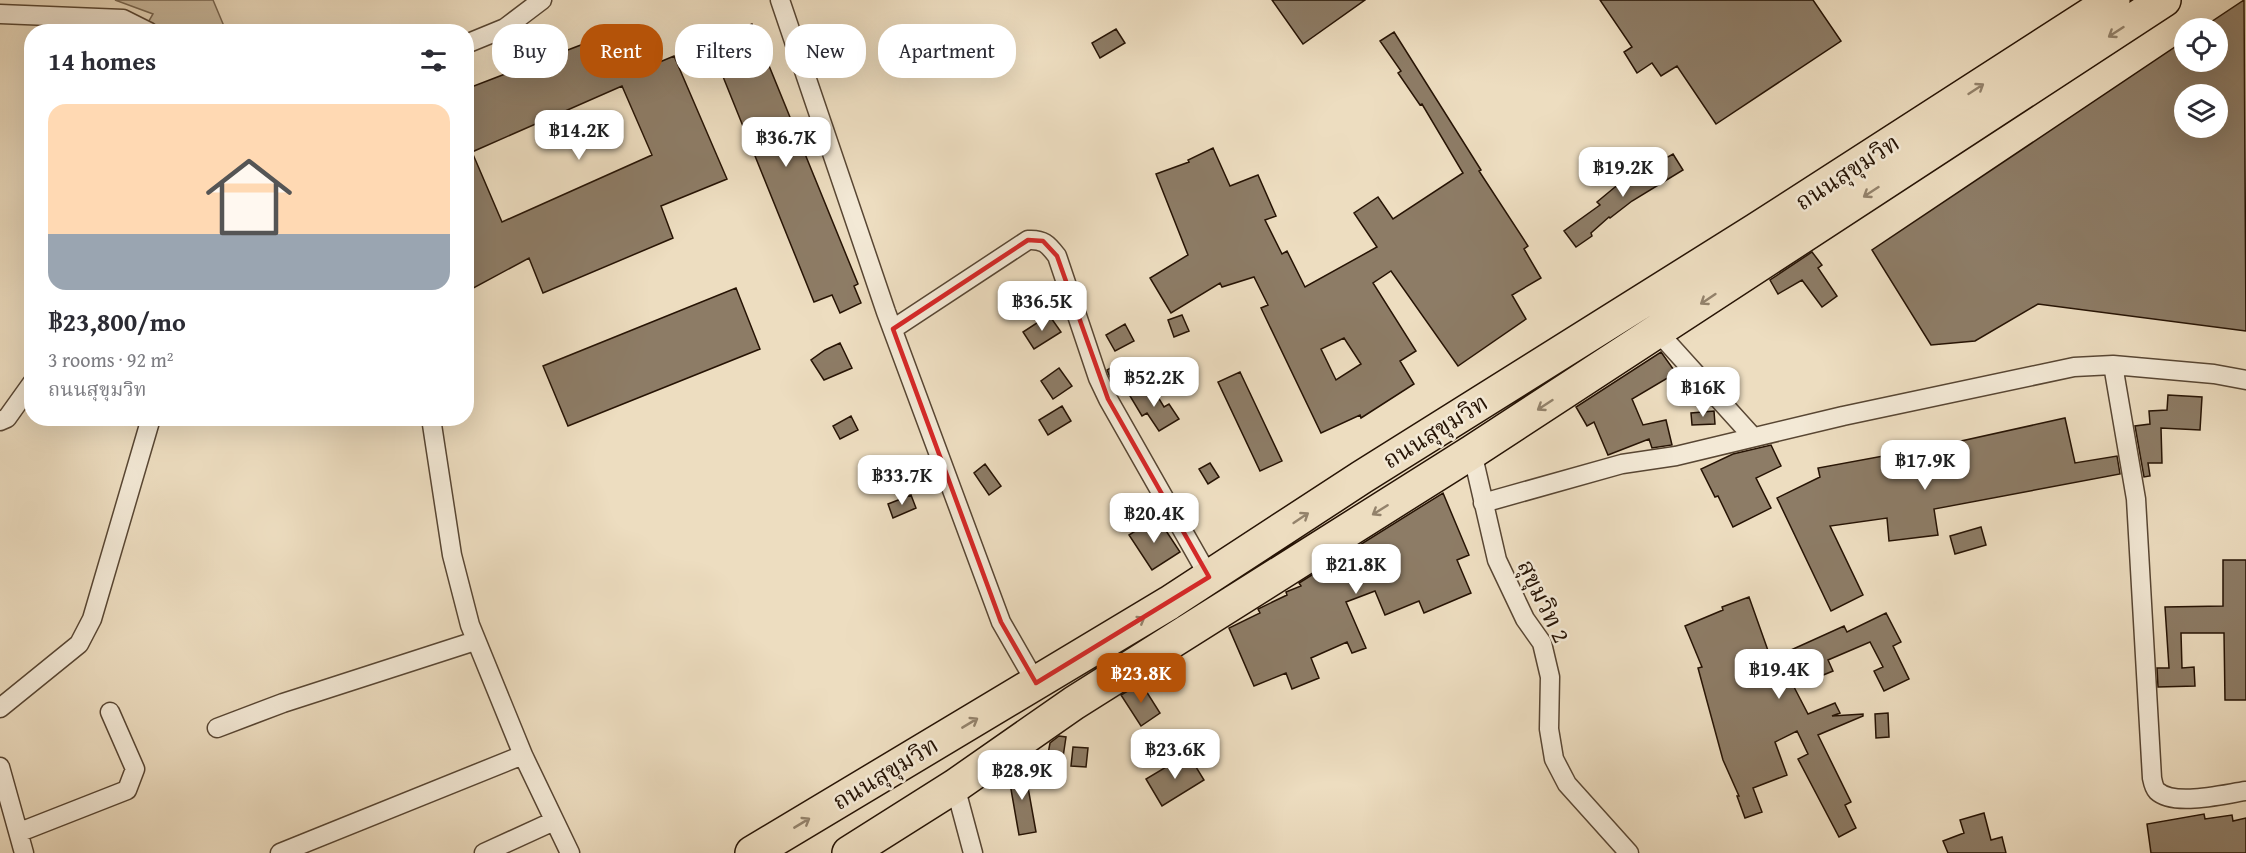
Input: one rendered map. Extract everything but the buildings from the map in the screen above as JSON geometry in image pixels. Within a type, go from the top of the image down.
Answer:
[{"type":"highway","points":[[2025,58],[2073,0]]},
{"type":"highway","name":"ถนนสุขุมวิท","points":[[752,853],[1209,577],[1362,477],[2113,0]]},
{"type":"highway","name":"ถนนสุขุมวิท","points":[[849,853],[955,786],[1074,703],[1472,452],[2164,0]]},
{"type":"street","points":[[474,41],[505,28],[542,0]]},
{"type":"street","points":[[780,0],[893,329],[1001,622],[1036,683]]},
{"type":"street","points":[[0,14],[123,19],[133,24]]},
{"type":"street","points":[[893,329],[1028,240],[1044,241],[1057,256],[1098,378],[1108,399],[1209,577]]},
{"type":"street","points":[[1658,332],[1753,437]]},
{"type":"street","points":[[2113,365],[2136,499],[2152,778],[2155,789],[2164,796],[2181,800],[2246,791]]},
{"type":"street","points":[[1483,503],[1622,464],[1676,456],[1843,416],[2074,367],[2113,365],[2214,374],[2246,380]]},
{"type":"street","points":[[0,421],[7,418],[24,394]]},
{"type":"street","points":[[0,708],[79,644],[88,627],[149,426]]},
{"type":"street","points":[[431,426],[452,555],[475,641],[523,755],[570,853]]},
{"type":"street","name":"สุขุมวิท 2","points":[[1472,452],[1497,560],[1525,619],[1542,643],[1550,677],[1549,729],[1554,759],[1567,784],[1629,853]]},
{"type":"street","points":[[217,728],[283,703],[475,641]]},
{"type":"street","points":[[20,832],[127,790],[135,769],[110,712]]},
{"type":"street","points":[[280,853],[523,755]]},
{"type":"street","points":[[0,767],[24,853]]},
{"type":"street","points":[[955,786],[973,853]]},
{"type":"street","points":[[484,853],[554,821]]},
{"type":"highlighted area","points":[[1028,240],[1043,241],[1057,256],[1108,399],[1209,577],[1036,683],[1001,622],[893,329]]},
{"type":"shaded area","points":[[115,0],[213,0],[223,24],[147,24],[153,14]]}]
